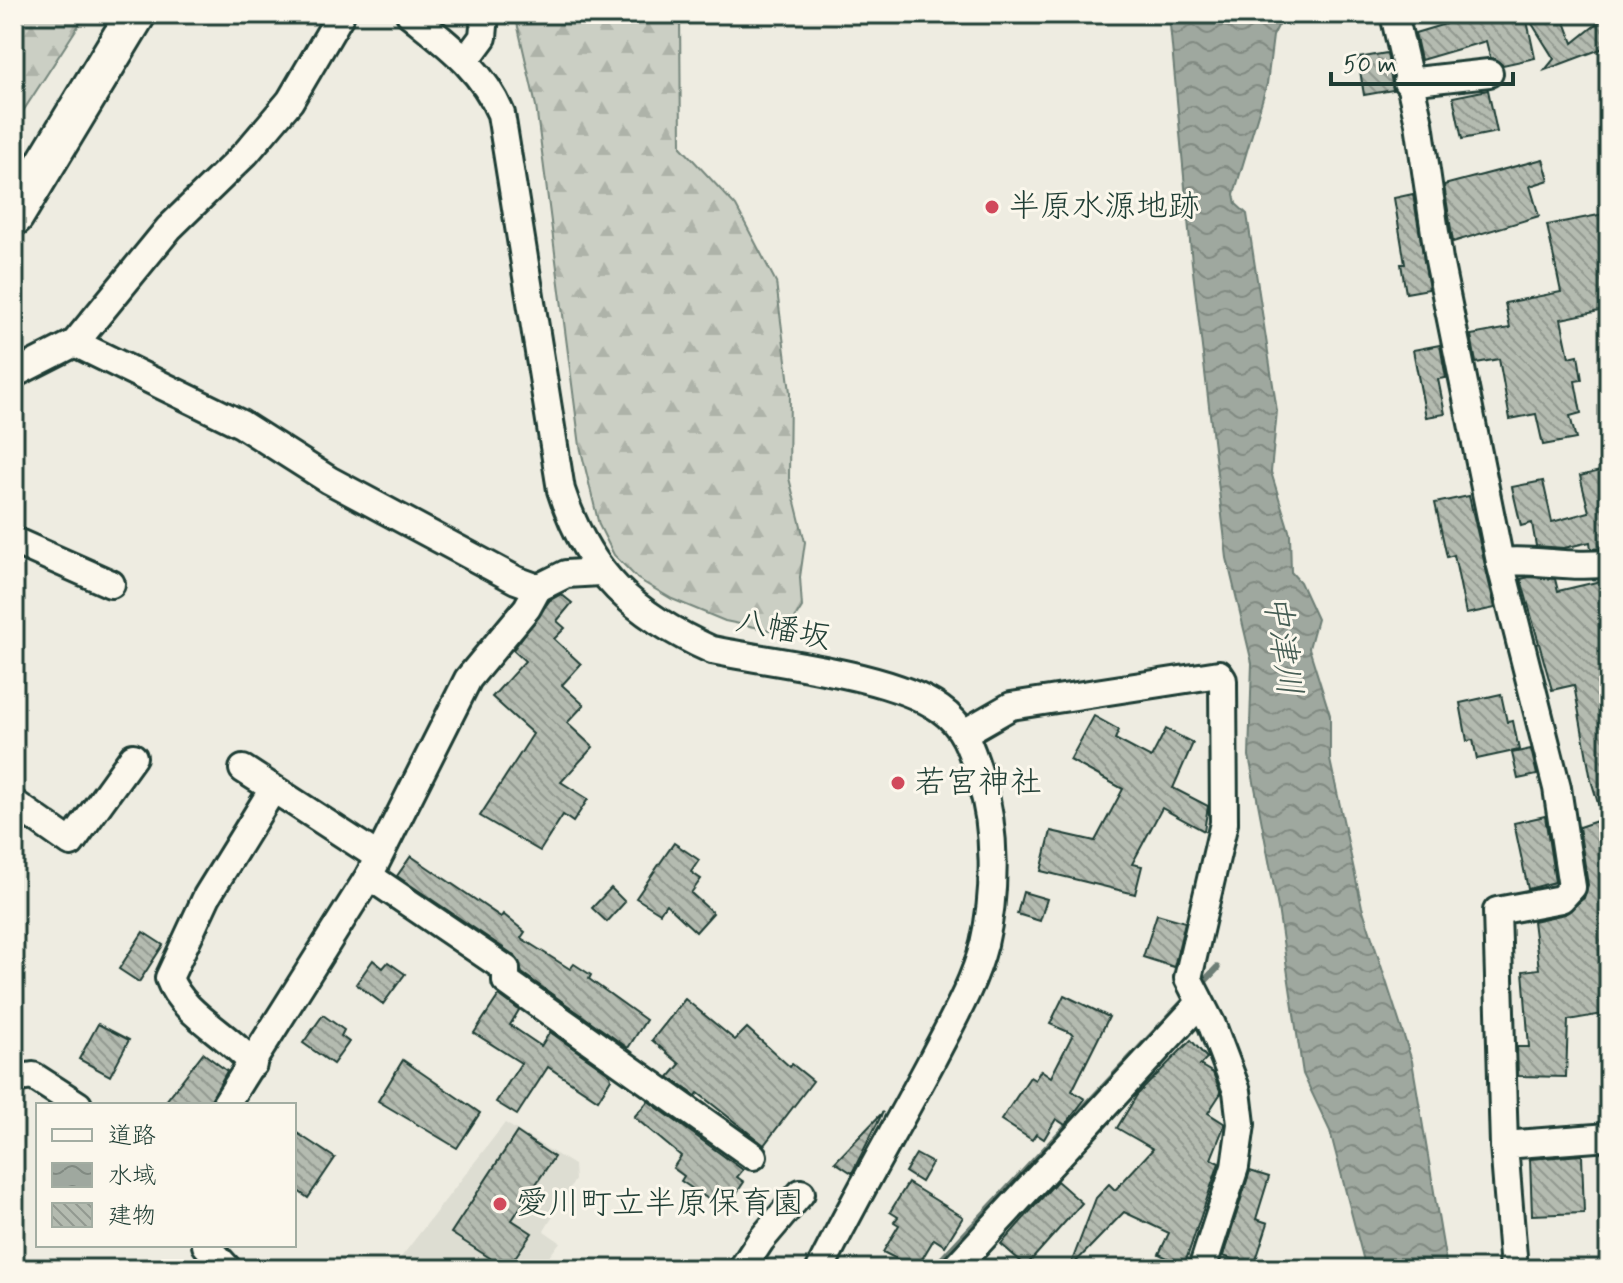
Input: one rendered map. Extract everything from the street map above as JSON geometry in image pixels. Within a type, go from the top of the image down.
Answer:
[{"type":"highway","points":[[14,216],[136,14]]},
{"type":"street","points":[[14,374],[75,343],[169,228],[246,153],[290,101],[341,14]]},
{"type":"street","name":"八幡坂","points":[[410,14],[466,60],[486,83],[501,114],[561,490],[584,547],[600,572],[644,614],[704,647],[905,691],[940,709],[964,733]]},
{"type":"street","points":[[466,60],[483,37],[485,14]]},
{"type":"street","points":[[1394,14],[1407,82],[1419,123],[1439,260],[1500,562],[1546,735],[1572,887],[1561,899],[1497,911],[1504,1145],[1514,1269]]},
{"type":"street","points":[[1407,82],[1489,73]]},
{"type":"street","points":[[75,343],[187,395],[253,431],[329,480],[516,580],[538,588]]},
{"type":"street","points":[[14,541],[111,584]]},
{"type":"street","points":[[1500,562],[1568,566],[1609,563]]},
{"type":"street","points":[[226,1103],[373,866],[468,679],[527,608],[538,588],[566,574],[600,572]]},
{"type":"street","points":[[820,1269],[955,1016],[984,944],[991,870],[988,804],[964,733],[1011,706],[1219,674],[1223,680],[1224,823],[1188,978],[1212,1025],[1237,1091],[1241,1124],[1235,1167],[1202,1269]]},
{"type":"street","points":[[14,803],[71,843],[133,757]]},
{"type":"street","points":[[243,769],[506,969],[506,981],[753,1156]]},
{"type":"street","points":[[253,1064],[240,1049],[175,994],[169,978],[207,896],[273,789]]},
{"type":"street","points":[[954,1269],[1199,1004]]},
{"type":"street","points":[[14,1079],[33,1076],[75,1103]]},
{"type":"street","points":[[1504,1145],[1609,1137]]},
{"type":"street","points":[[742,1269],[761,1240],[801,1193]]},
{"type":"street","points":[[208,1247],[228,1269]]},
{"type":"shaded area","name":"愛川町立半原保育園","points":[[505,1123],[574,1165],[575,1180],[544,1231],[560,1242],[540,1269],[392,1269]]},
{"type":"green space","points":[[14,14],[86,14],[14,125]]},
{"type":"green space","points":[[515,14],[680,14],[681,147],[736,206],[776,282],[790,392],[789,478],[805,542],[800,577],[802,607],[792,623],[774,631],[725,621],[672,599],[638,579],[614,555],[599,525],[580,446],[536,106]]},
{"type":"water","name":"中津川","points":[[1169,14],[1284,14],[1273,36],[1267,84],[1234,194],[1236,204],[1247,214],[1277,411],[1271,472],[1290,534],[1291,572],[1300,582],[1317,619],[1309,648],[1330,715],[1330,760],[1362,907],[1412,1061],[1447,1269],[1366,1269],[1330,1131],[1303,1074],[1278,908],[1249,756],[1252,663],[1227,558],[1192,263]]},
{"type":"building","points":[[1459,14],[1513,14],[1514,20],[1526,16],[1535,58],[1503,65],[1490,57],[1486,41],[1421,60],[1415,33],[1445,24],[1443,19]]},
{"type":"building","points":[[1526,14],[1562,14],[1573,43],[1609,14],[1609,46],[1545,70],[1554,59]]},
{"type":"building","points":[[1387,53],[1393,90],[1364,95],[1358,58]]},
{"type":"building","points":[[1488,90],[1497,132],[1462,139],[1453,97]]},
{"type":"building","points":[[1543,159],[1549,180],[1530,186],[1539,216],[1453,242],[1444,185]]},
{"type":"building","points":[[1413,194],[1429,289],[1406,293],[1401,264],[1405,264],[1394,198]]},
{"type":"building","points":[[1609,213],[1609,309],[1561,319],[1569,357],[1578,355],[1582,380],[1575,381],[1581,413],[1570,416],[1576,439],[1543,445],[1536,414],[1510,419],[1499,359],[1476,363],[1471,335],[1510,328],[1505,303],[1561,292],[1547,225]]},
{"type":"building","points":[[1440,345],[1446,378],[1438,379],[1445,414],[1426,417],[1413,350]]},
{"type":"building","points":[[1604,470],[1609,490],[1609,547],[1591,549],[1590,542],[1564,548],[1536,546],[1532,523],[1521,526],[1512,487],[1543,481],[1552,522],[1589,512],[1580,476]]},
{"type":"building","points":[[1469,496],[1495,608],[1466,614],[1454,555],[1447,557],[1435,503]]},
{"type":"building","points":[[1521,579],[1555,579],[1558,591],[1609,579],[1609,809],[1600,810],[1591,780],[1574,685],[1552,690]]},
{"type":"building","points":[[561,594],[572,603],[557,621],[565,628],[554,639],[581,664],[562,685],[584,705],[567,723],[593,747],[561,782],[588,799],[573,822],[563,815],[540,851],[480,816],[533,734],[492,697],[525,661],[513,650],[550,600]]},
{"type":"building","points":[[1501,694],[1507,722],[1513,721],[1519,750],[1477,759],[1473,740],[1467,741],[1460,703]]},
{"type":"building","points":[[1094,716],[1119,730],[1115,739],[1151,758],[1166,729],[1193,743],[1173,788],[1208,806],[1204,831],[1162,808],[1132,864],[1142,866],[1135,894],[1041,871],[1051,831],[1095,841],[1123,789],[1070,760]]},
{"type":"building","points":[[1531,749],[1537,775],[1518,779],[1512,753]]},
{"type":"building","points":[[1545,816],[1555,882],[1528,889],[1514,823]]},
{"type":"building","points":[[1609,817],[1609,1013],[1568,1020],[1566,1077],[1518,1076],[1517,1047],[1529,1047],[1523,971],[1539,969],[1533,921],[1565,914],[1584,898],[1588,885],[1579,827]]},
{"type":"building","points":[[674,843],[699,860],[691,872],[701,879],[691,893],[713,913],[696,932],[666,904],[660,913],[636,898]]},
{"type":"building","points":[[411,856],[501,917],[503,914],[525,932],[521,938],[570,969],[574,964],[591,975],[589,979],[646,1020],[628,1048],[522,973],[515,956],[397,876]]},
{"type":"building","points":[[611,888],[625,902],[607,922],[592,908]]},
{"type":"building","points":[[1023,892],[1047,899],[1040,921],[1017,914]]},
{"type":"building","points":[[1157,914],[1185,922],[1174,967],[1143,957]]},
{"type":"building","points":[[143,932],[163,945],[139,982],[119,969]]},
{"type":"building","points":[[373,960],[383,968],[388,962],[405,974],[383,1004],[356,984]]},
{"type":"building","points":[[499,995],[519,1010],[510,1025],[541,1046],[550,1032],[610,1074],[611,1079],[598,1100],[548,1067],[517,1115],[496,1102],[521,1063],[474,1033]]},
{"type":"building","points":[[1064,995],[1109,1017],[1072,1091],[1085,1099],[1065,1125],[1056,1119],[1044,1139],[1036,1134],[1032,1140],[1001,1120],[1030,1077],[1035,1080],[1041,1070],[1051,1077],[1073,1034],[1050,1024]]},
{"type":"building","points":[[685,999],[735,1040],[747,1028],[790,1067],[792,1064],[813,1081],[764,1145],[698,1093],[696,1096],[669,1077],[680,1064],[652,1040]]},
{"type":"building","points":[[323,1015],[344,1030],[341,1036],[349,1042],[333,1064],[303,1043]]},
{"type":"building","points":[[98,1024],[129,1040],[110,1076],[79,1059]]},
{"type":"building","points":[[1191,1040],[1207,1058],[1200,1065],[1213,1073],[1221,1093],[1208,1113],[1225,1124],[1211,1159],[1219,1163],[1184,1266],[1159,1254],[1169,1233],[1124,1212],[1069,1269],[1096,1198],[1109,1184],[1115,1190],[1153,1149],[1117,1128],[1137,1095]]},
{"type":"building","points":[[203,1053],[227,1071],[210,1103],[165,1103]]},
{"type":"building","points":[[403,1060],[480,1113],[457,1148],[378,1101]]},
{"type":"building","points":[[648,1101],[743,1170],[737,1177],[744,1182],[725,1210],[681,1181],[684,1176],[673,1168],[681,1156],[634,1117]]},
{"type":"building","points":[[883,1112],[852,1173],[835,1162]]},
{"type":"building","points":[[296,1132],[335,1158],[308,1198],[296,1189]]},
{"type":"building","points":[[517,1132],[554,1157],[512,1220],[532,1233],[507,1269],[451,1233]]},
{"type":"building","points":[[916,1154],[932,1163],[921,1182],[905,1172]]},
{"type":"building","points":[[1582,1155],[1584,1213],[1532,1215],[1530,1159]]},
{"type":"building","points":[[1250,1171],[1269,1177],[1256,1219],[1268,1223],[1254,1266],[1223,1256]]},
{"type":"building","points":[[1057,1181],[1082,1203],[1026,1266],[1001,1244]]},
{"type":"building","points":[[908,1183],[963,1217],[945,1246],[934,1239],[916,1269],[883,1252],[899,1225],[894,1222],[898,1217],[890,1212]]},
{"type":"waterway","points":[[1199,987],[1217,968]]},
{"type":"waterway","points":[[933,1269],[1187,998]]},
{"type":"place","name":"半原水源地跡","points":[[992,207]]},
{"type":"place","name":"若宮神社","points":[[898,783]]},
{"type":"place","name":"愛川町立半原保育園","points":[[500,1204]]}]
